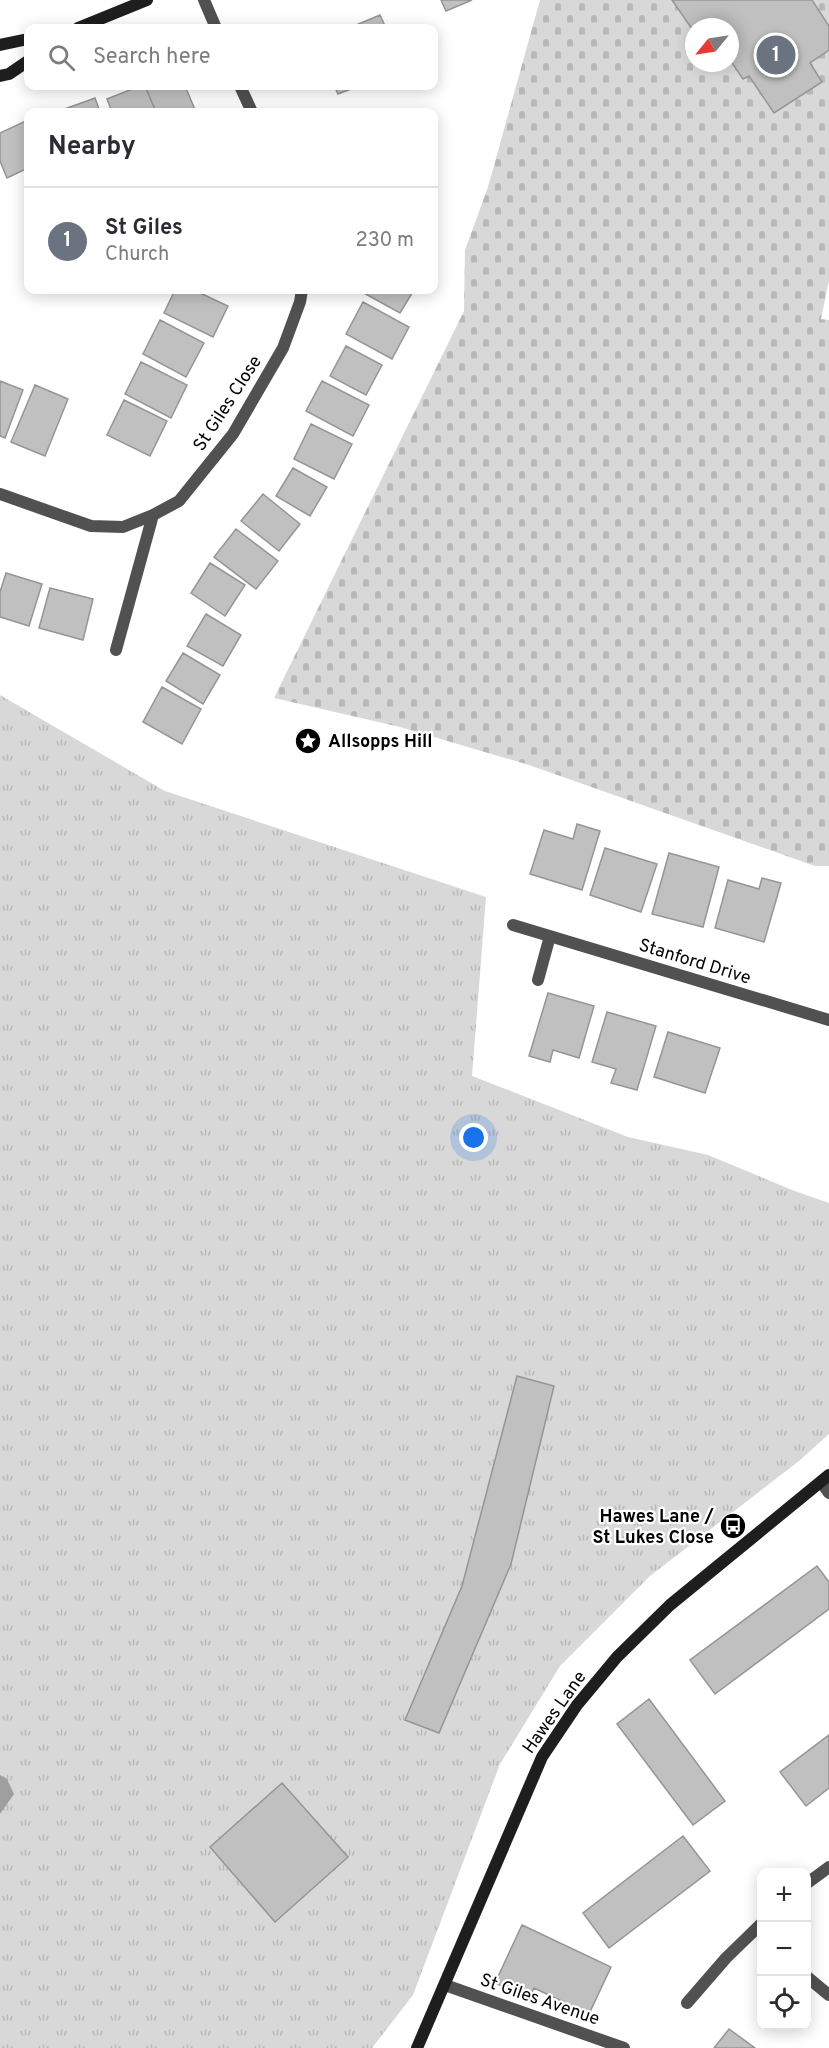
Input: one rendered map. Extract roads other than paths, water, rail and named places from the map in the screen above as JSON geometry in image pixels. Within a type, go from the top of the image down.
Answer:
[{"type":"main road","points":[[88,24],[147,0]]},
{"type":"main road","points":[[0,45],[24,40]]},
{"type":"main road","points":[[0,76],[9,74],[24,64]]},
{"type":"main road","name":"Hawes Lane","points":[[417,2048],[542,1757],[577,1705],[617,1657],[670,1605],[825,1479]]},
{"type":"street","points":[[204,0],[214,24]]},
{"type":"street","points":[[242,90],[250,108]]},
{"type":"street","name":"St Giles Close","points":[[0,494],[92,526],[123,527],[179,501],[233,434],[283,348],[301,294]]},
{"type":"street","points":[[116,650],[153,515]]},
{"type":"street","name":"Stanford Drive","points":[[513,925],[829,1020]]},
{"type":"street","points":[[538,980],[550,936]]},
{"type":"street","points":[[825,1479],[829,1493]]},
{"type":"street","points":[[811,1881],[829,1867]]},
{"type":"street","points":[[687,2003],[726,1958],[757,1933]]},
{"type":"street","points":[[811,1979],[829,1995]]},
{"type":"street","name":"St Giles Avenue","points":[[445,1985],[624,2048]]},
{"type":"place","name":"St Giles","points":[[776,55]]},
{"type":"place","name":"Allsopps Hill","points":[[308,741]]},
{"type":"place","name":"Hawes Lane / St Lukes Close","points":[[733,1526]]}]
